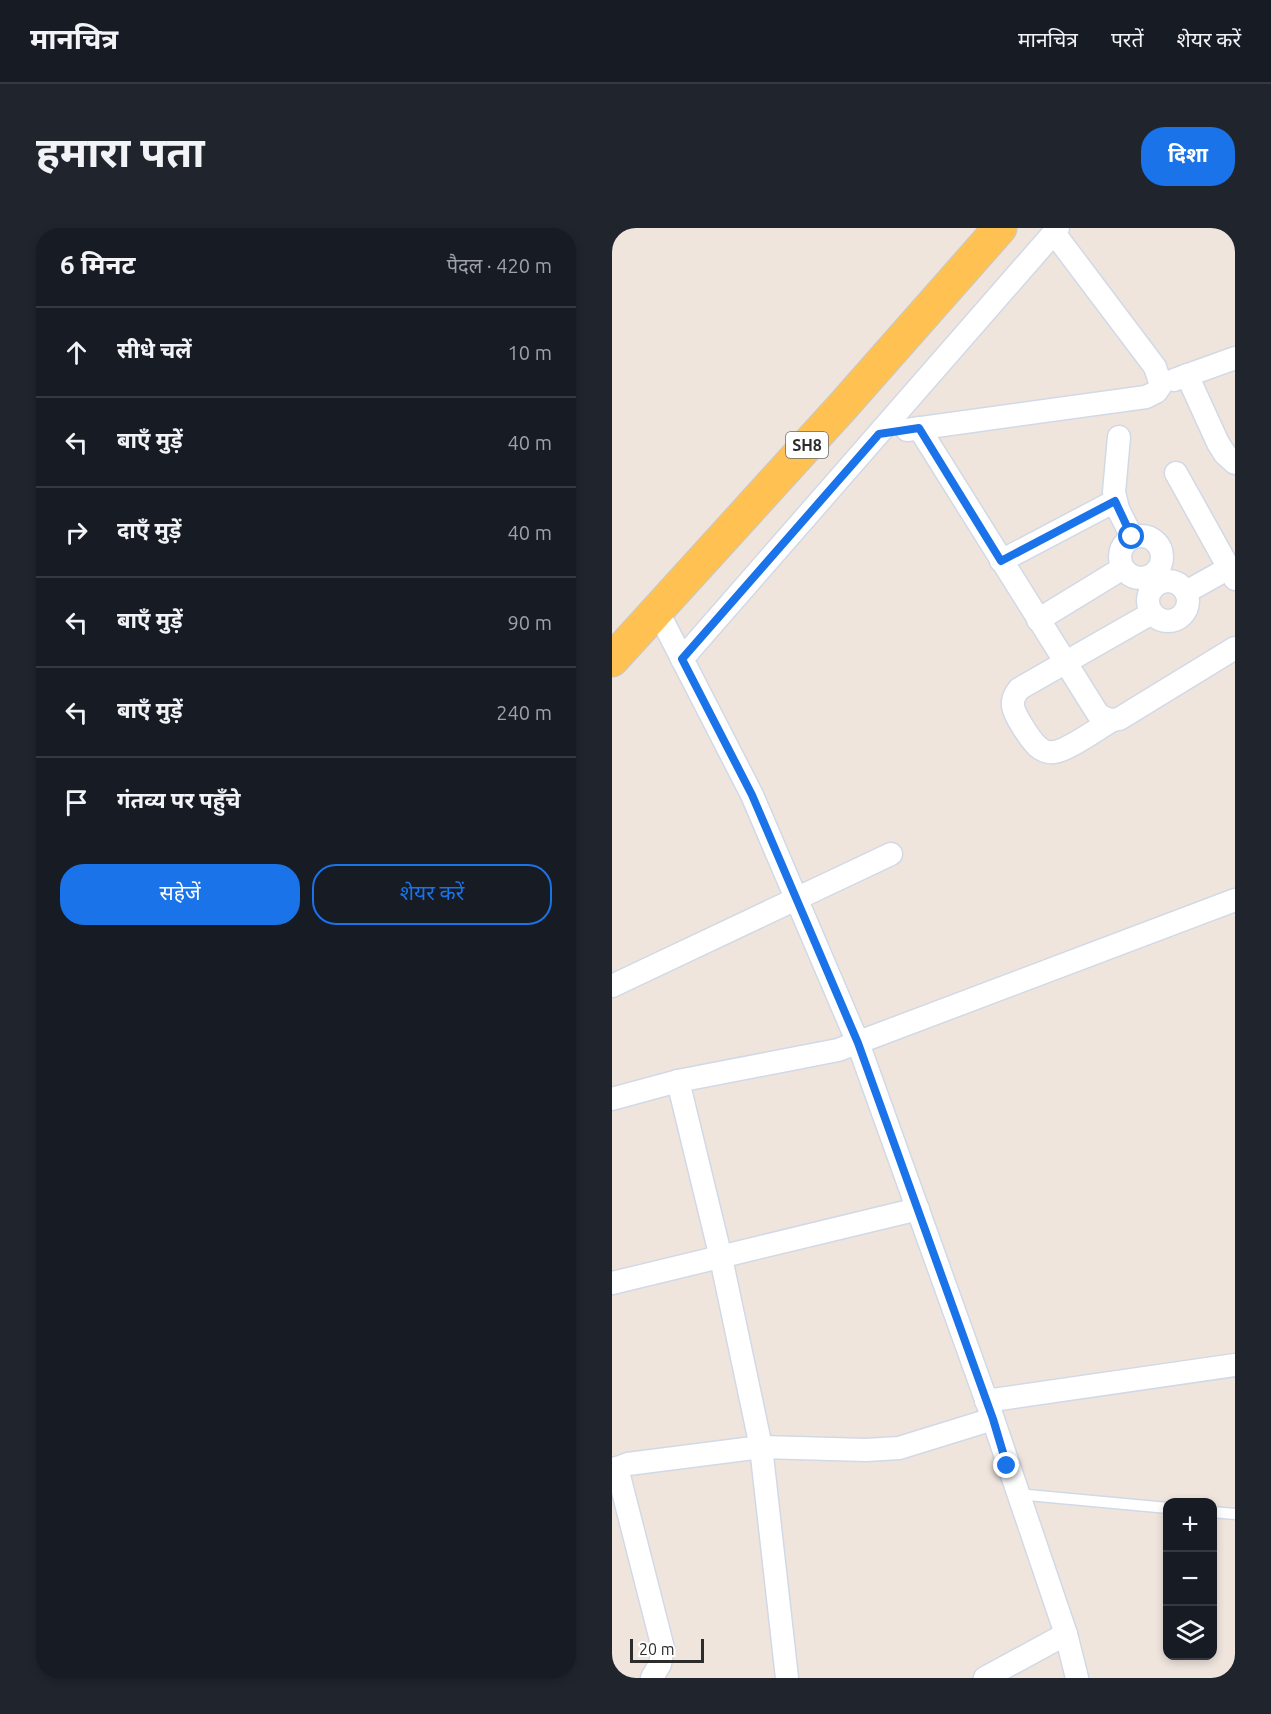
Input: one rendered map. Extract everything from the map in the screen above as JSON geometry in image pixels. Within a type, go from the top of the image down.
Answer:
[{"type":"main road","name":"SH8","points":[[612,660],[843,406],[1000,228]]},
{"type":"street","points":[[682,659],[1056,230],[1155,367],[1161,385]]},
{"type":"street","points":[[879,434],[1146,397],[1156,392],[1161,385],[1235,358]]},
{"type":"street","points":[[1188,375],[1218,443],[1235,463]]},
{"type":"street","points":[[919,428],[1098,714],[1111,721]]},
{"type":"street","points":[[1119,437],[1115,501],[1132,537]]},
{"type":"street","points":[[1176,473],[1232,573],[1186,592],[1177,583],[1164,581],[1158,583],[1149,593],[1148,600],[1152,613],[1019,689],[1014,697],[1015,714],[1038,747],[1054,752],[1119,718],[1235,648]]},
{"type":"street","points":[[1001,561],[1115,501]]},
{"type":"street","points":[[1145,536],[1157,542],[1161,548],[1162,561],[1155,573],[1142,578],[1128,574],[1123,568],[1119,554],[1126,541],[1132,537],[1145,536]]},
{"type":"street","points":[[1038,620],[1123,568]]},
{"type":"street","points":[[657,610],[752,795],[858,1043],[989,1410],[1066,1634],[1077,1678]]},
{"type":"street","points":[[612,986],[891,854]]},
{"type":"street","points":[[612,1099],[678,1081],[812,1056],[858,1043],[1235,900]]},
{"type":"street","points":[[678,1081],[721,1258],[761,1448],[787,1678]]},
{"type":"street","points":[[612,1283],[918,1209]]},
{"type":"street","points":[[652,1678],[660,1664],[663,1648],[615,1469],[628,1464],[761,1448],[866,1450],[899,1448],[989,1410],[1235,1365]]},
{"type":"street","points":[[985,1678],[1066,1634]]},
{"type":"lane","points":[[1017,1494],[1163,1508]]},
{"type":"lane","points":[[1217,1512],[1235,1514]]},
{"type":"route","points":[[1007,1466],[993,1419],[858,1043],[769,832],[682,659],[879,434],[919,428],[1001,561],[1115,501],[1132,537]]}]
